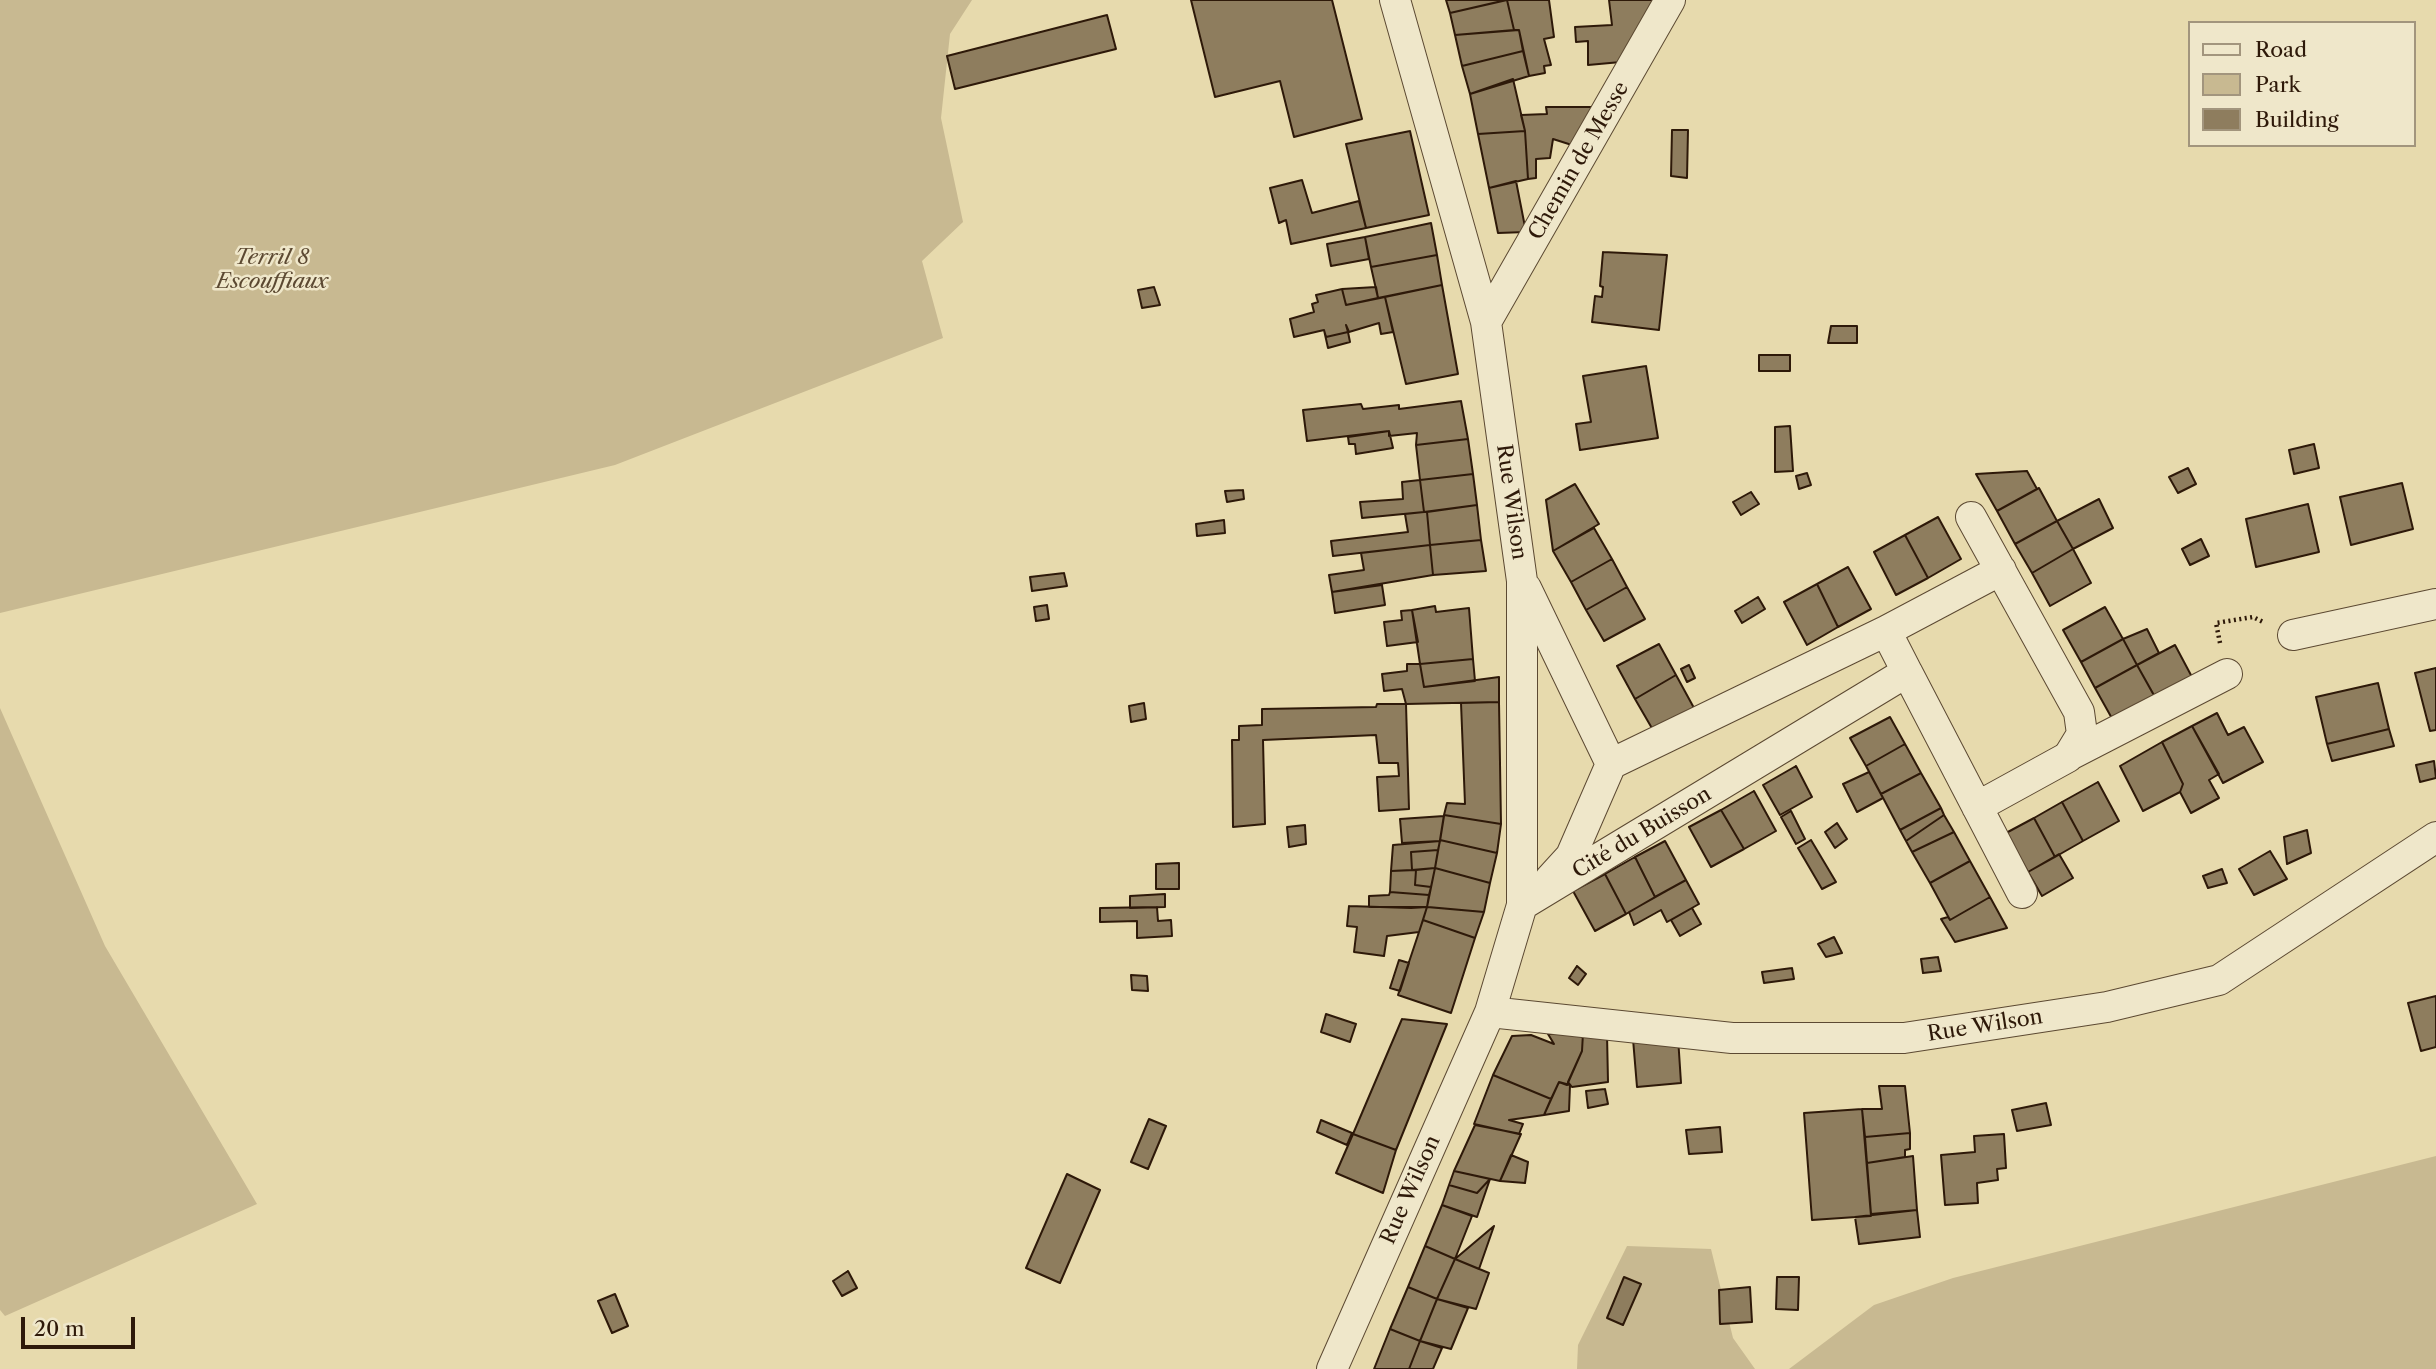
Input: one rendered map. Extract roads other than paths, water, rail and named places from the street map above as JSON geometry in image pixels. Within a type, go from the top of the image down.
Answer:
[{"type":"street","name":"Rue Wilson","points":[[1332,1369],[1490,1012],[1522,905],[1522,581],[1486,322],[1395,0]]},
{"type":"street","name":"Chemin de Messe","points":[[1486,322],[1670,0]]},
{"type":"street","points":[[1970,517],[2079,712],[2082,734],[2068,757]]},
{"type":"street","points":[[1522,581],[1611,764],[1886,631],[2001,570]]},
{"type":"street","points":[[2293,635],[2436,604]]},
{"type":"street","points":[[1886,631],[2022,893]]},
{"type":"street","name":"Cité du Buisson","points":[[1522,905],[1907,672]]},
{"type":"street","points":[[1977,807],[2227,674]]},
{"type":"street","name":"Cité du Buisson","points":[[1522,905],[1571,856],[1611,764]]},
{"type":"street","name":"Rue Wilson","points":[[1490,1012],[1732,1038],[1905,1038],[2107,1007],[2219,980],[2436,837]]},
{"type":"park label","name":"Terril 8 Escouffiaux","points":[[272,270]]}]
